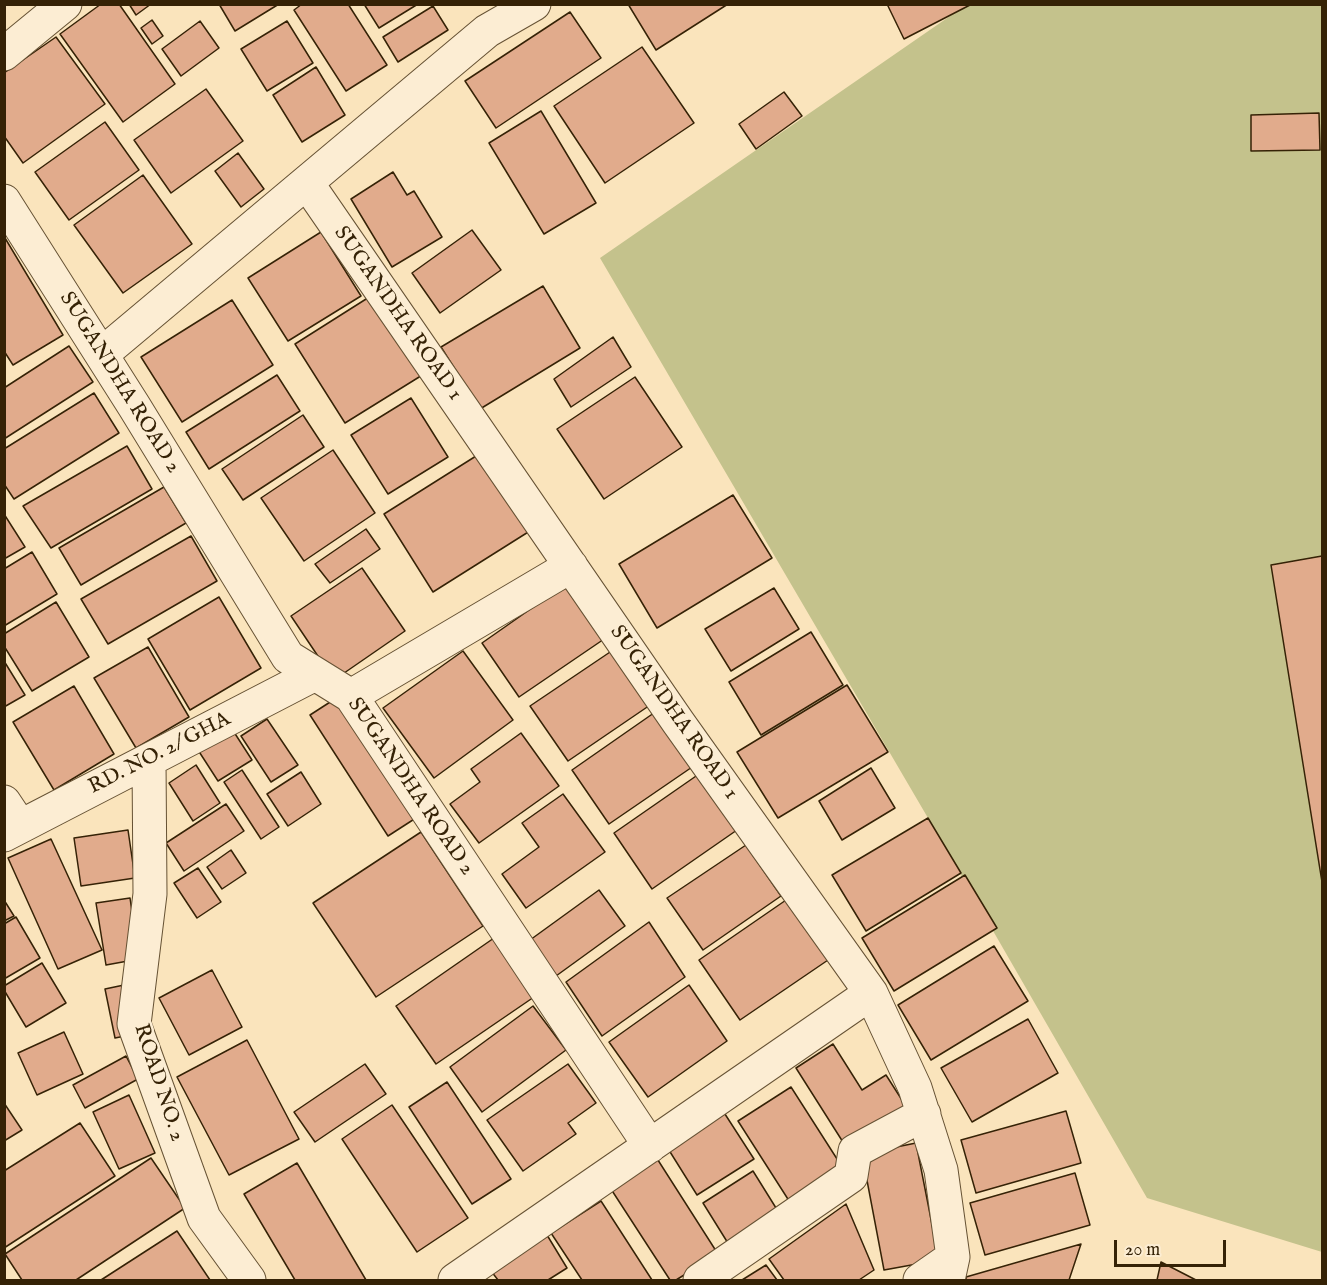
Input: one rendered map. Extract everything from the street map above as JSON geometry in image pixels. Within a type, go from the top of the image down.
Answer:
[{"type":"street","points":[[4,54],[64,4]]},
{"type":"street","points":[[102,354],[488,31],[534,4]]},
{"type":"street","name":"SUGANDHA ROAD 1","points":[[307,183],[571,566],[872,993],[915,1088],[941,1170],[950,1269]]},
{"type":"street","name":"SUGANDHA ROAD 2","points":[[7,209],[102,354],[288,657],[351,696],[650,1146]]},
{"type":"street","points":[[351,696],[571,566]]},
{"type":"street","name":"RD. NO. 2/ GHA","points":[[10,821],[149,760],[315,674]]},
{"type":"street","name":"ROAD NO. 2","points":[[149,760],[150,894],[134,1024],[204,1218],[249,1281]]},
{"type":"street","points":[[455,1281],[872,993]]},
{"type":"street","points":[[700,1281],[851,1176],[855,1151],[924,1114]]},
{"type":"street","points":[[920,1281],[950,1269]]},
{"type":"shaded area","points":[[966,5],[1322,5],[1322,1252],[1147,1198],[928,818],[600,258]]},
{"type":"building","points":[[101,4],[119,4],[175,84],[123,122],[60,34]]},
{"type":"building","points":[[129,4],[151,4],[136,15]]},
{"type":"building","points":[[219,4],[279,4],[235,31]]},
{"type":"building","points":[[302,4],[348,4],[387,65],[346,91],[294,10]]},
{"type":"building","points":[[364,4],[418,4],[379,28]]},
{"type":"building","points":[[628,4],[728,4],[656,50]]},
{"type":"building","points":[[887,4],[970,4],[970,5],[904,39]]},
{"type":"building","points":[[433,6],[448,30],[398,62],[383,37]]},
{"type":"building","points":[[570,12],[601,58],[496,128],[465,81]]},
{"type":"building","points":[[152,20],[163,36],[152,44],[141,28]]},
{"type":"building","points":[[200,21],[219,48],[181,76],[162,49]]},
{"type":"building","points":[[287,21],[313,63],[267,91],[241,49]]},
{"type":"building","points":[[56,37],[105,104],[23,163],[4,136],[4,73]]},
{"type":"building","points":[[642,47],[694,123],[605,183],[554,106]]},
{"type":"building","points":[[316,67],[345,115],[302,142],[273,95]]},
{"type":"building","points":[[206,89],[243,141],[171,193],[134,140]]},
{"type":"building","points":[[784,92],[802,116],[756,149],[739,124]]},
{"type":"building","points":[[541,111],[596,203],[544,234],[489,143]]},
{"type":"building","points":[[1319,113],[1320,150],[1251,151],[1251,115]]},
{"type":"building","points":[[105,122],[139,170],[69,220],[35,172]]},
{"type":"building","points":[[238,153],[264,189],[241,207],[215,171]]},
{"type":"building","points":[[393,172],[407,195],[414,191],[442,237],[392,267],[351,199]]},
{"type":"building","points":[[143,175],[192,244],[123,293],[74,225]]},
{"type":"building","points":[[472,230],[501,270],[440,313],[412,273]]},
{"type":"building","points":[[321,232],[361,296],[288,341],[248,278]]},
{"type":"building","points":[[5,238],[63,335],[13,365],[4,351]]},
{"type":"building","points":[[543,286],[580,348],[480,409],[441,347]]},
{"type":"building","points":[[374,294],[424,374],[345,423],[295,344]]},
{"type":"building","points":[[232,300],[273,365],[182,422],[141,357]]},
{"type":"building","points":[[613,337],[631,367],[571,407],[554,379]]},
{"type":"building","points":[[69,346],[93,382],[4,439],[4,388]]},
{"type":"building","points":[[277,375],[300,411],[209,469],[186,432]]},
{"type":"building","points":[[635,377],[682,447],[604,499],[557,429]]},
{"type":"building","points":[[94,393],[119,433],[14,499],[4,484],[4,449]]},
{"type":"building","points":[[411,398],[448,457],[388,494],[351,435]]},
{"type":"building","points":[[303,415],[324,447],[243,500],[222,469]]},
{"type":"building","points":[[127,446],[152,489],[51,548],[23,506]]},
{"type":"building","points":[[333,450],[375,513],[304,561],[261,498]]},
{"type":"building","points":[[484,451],[533,529],[433,592],[384,514]]},
{"type":"building","points":[[164,487],[186,523],[81,585],[59,548]]},
{"type":"building","points":[[733,495],[772,558],[657,628],[619,564]]},
{"type":"building","points":[[4,514],[25,547],[4,559]]},
{"type":"building","points":[[366,529],[380,549],[330,583],[315,564]]},
{"type":"building","points":[[191,536],[217,581],[108,644],[81,599]]},
{"type":"building","points":[[32,552],[57,594],[4,626],[4,569]]},
{"type":"building","points":[[1322,556],[1322,882],[1271,565]]},
{"type":"building","points":[[362,568],[405,631],[334,680],[291,616]]},
{"type":"building","points":[[572,580],[610,635],[519,697],[482,643]]},
{"type":"building","points":[[774,588],[799,629],[731,671],[705,629]]},
{"type":"building","points":[[219,597],[261,668],[190,710],[148,639]]},
{"type":"building","points":[[56,602],[89,657],[32,691],[4,646],[4,634]]},
{"type":"building","points":[[811,632],[843,685],[761,735],[729,682]]},
{"type":"building","points":[[619,646],[656,701],[568,761],[530,706]]},
{"type":"building","points":[[148,647],[189,717],[136,748],[94,678]]},
{"type":"building","points":[[463,651],[513,720],[434,778],[383,708]]},
{"type":"building","points":[[4,661],[25,695],[4,707]]},
{"type":"building","points":[[847,685],[888,752],[778,818],[737,752]]},
{"type":"building","points":[[74,686],[114,754],[54,790],[13,722]]},
{"type":"building","points":[[341,695],[419,816],[388,836],[310,715]]},
{"type":"building","points":[[661,708],[698,763],[609,824],[572,770]]},
{"type":"building","points":[[267,719],[298,765],[271,782],[241,736]]},
{"type":"building","points":[[232,729],[252,760],[218,781],[198,750]]},
{"type":"building","points":[[521,733],[559,786],[479,843],[450,804],[480,782],[471,769]]},
{"type":"building","points":[[196,765],[220,803],[193,821],[169,783]]},
{"type":"building","points":[[871,768],[895,808],[842,840],[819,801]]},
{"type":"building","points":[[242,770],[279,827],[261,839],[224,782]]},
{"type":"building","points":[[301,772],[321,804],[288,826],[267,794]]},
{"type":"building","points":[[699,774],[737,830],[652,889],[614,833]]},
{"type":"building","points":[[563,794],[605,852],[526,908],[502,874],[539,847],[522,823]]},
{"type":"building","points":[[226,804],[244,831],[184,871],[166,843]]},
{"type":"building","points":[[928,818],[961,873],[866,931],[832,875]]},
{"type":"building","points":[[128,830],[135,878],[81,886],[74,838]]},
{"type":"building","points":[[421,832],[483,926],[376,997],[313,903]]},
{"type":"building","points":[[51,839],[102,950],[58,969],[8,858]]},
{"type":"building","points":[[746,845],[781,896],[703,950],[667,898]]},
{"type":"building","points":[[231,850],[246,873],[222,889],[207,867]]},
{"type":"building","points":[[198,868],[221,902],[197,918],[174,883]]},
{"type":"building","points":[[965,875],[997,928],[894,991],[862,938]]},
{"type":"building","points":[[599,890],[625,926],[556,976],[530,940]]},
{"type":"building","points":[[130,898],[139,959],[106,965],[96,903]]},
{"type":"building","points":[[789,898],[831,958],[740,1020],[699,960]]},
{"type":"building","points":[[4,900],[14,916],[4,921]]},
{"type":"building","points":[[16,917],[40,958],[4,979],[4,924]]},
{"type":"building","points":[[649,922],[685,977],[602,1036],[566,982]]},
{"type":"building","points":[[494,938],[534,997],[436,1064],[396,1006]]},
{"type":"building","points":[[994,946],[1028,1001],[931,1060],[898,1005]]},
{"type":"building","points":[[42,963],[66,1003],[26,1027],[4,990],[4,986]]},
{"type":"building","points":[[212,970],[242,1027],[189,1055],[159,998]]},
{"type":"building","points":[[124,985],[135,1034],[115,1038],[105,989]]},
{"type":"building","points":[[689,985],[727,1041],[648,1097],[609,1042]]},
{"type":"building","points":[[533,1006],[566,1050],[482,1112],[450,1067]]},
{"type":"building","points":[[1028,1019],[1058,1073],[972,1122],[941,1068]]},
{"type":"building","points":[[64,1032],[83,1074],[37,1095],[18,1053]]},
{"type":"building","points":[[247,1040],[299,1139],[229,1175],[177,1077]]},
{"type":"building","points":[[833,1044],[862,1090],[886,1075],[909,1111],[848,1150],[796,1068]]},
{"type":"building","points":[[126,1056],[138,1079],[85,1108],[73,1085]]},
{"type":"building","points":[[365,1064],[386,1094],[315,1142],[294,1112]]},
{"type":"building","points":[[568,1064],[596,1103],[568,1123],[576,1134],[523,1171],[487,1120]]},
{"type":"building","points":[[447,1082],[511,1179],[472,1204],[409,1107]]},
{"type":"building","points":[[791,1087],[846,1173],[793,1207],[738,1121]]},
{"type":"building","points":[[129,1095],[155,1153],[119,1169],[93,1112]]},
{"type":"building","points":[[4,1103],[22,1130],[4,1141]]},
{"type":"building","points":[[392,1105],[468,1218],[417,1252],[342,1139]]},
{"type":"building","points":[[723,1111],[754,1159],[697,1195],[667,1147]]},
{"type":"building","points":[[1066,1111],[1081,1163],[976,1193],[961,1140]]},
{"type":"building","points":[[80,1123],[115,1176],[4,1248],[4,1171]]},
{"type":"building","points":[[916,1143],[939,1260],[884,1270],[862,1154]]},
{"type":"building","points":[[656,1157],[718,1254],[676,1280],[670,1280],[609,1186]]},
{"type":"building","points":[[151,1158],[185,1208],[76,1280],[22,1280],[5,1254]]},
{"type":"building","points":[[297,1163],[366,1280],[295,1280],[244,1194]]},
{"type":"building","points":[[753,1171],[781,1216],[731,1248],[703,1203]]},
{"type":"building","points":[[1075,1173],[1090,1225],[985,1255],[970,1203]]},
{"type":"building","points":[[601,1201],[652,1280],[582,1280],[551,1233]]},
{"type":"building","points":[[846,1204],[874,1270],[859,1280],[784,1280],[769,1259]]},
{"type":"building","points":[[177,1231],[210,1280],[101,1280]]},
{"type":"building","points":[[547,1235],[567,1268],[548,1280],[498,1280],[491,1271]]},
{"type":"building","points":[[1081,1244],[1069,1280],[966,1280],[966,1277]]},
{"type":"building","points":[[1161,1262],[1196,1280],[1157,1280]]},
{"type":"building","points":[[766,1265],[777,1280],[742,1280]]}]
